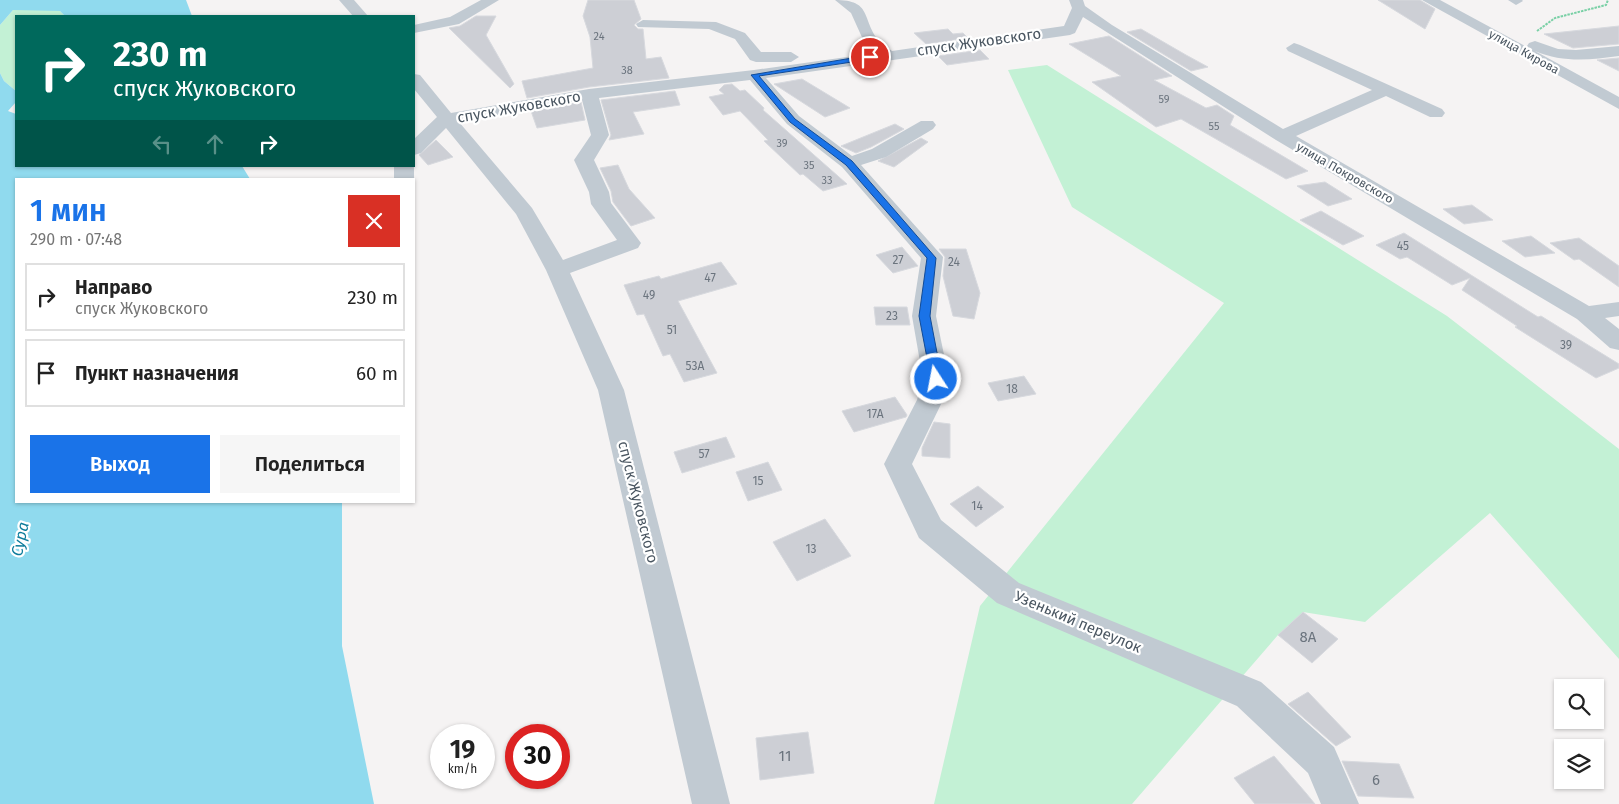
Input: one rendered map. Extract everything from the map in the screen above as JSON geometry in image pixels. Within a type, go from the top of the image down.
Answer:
[{"type":"street","points":[[346,0],[360,15]]},
{"type":"street","points":[[415,29],[454,21],[492,0]]},
{"type":"street","points":[[842,0],[857,11],[873,44],[888,54]]},
{"type":"street","name":"улица Кирова","points":[[1429,0],[1619,104]]},
{"type":"street","name":"спуск Жуковского","points":[[445,119],[589,94],[754,75],[888,54],[1070,30],[1078,4]]},
{"type":"street","name":"улица Покровского","points":[[1078,4],[1107,28],[1282,136],[1585,314],[1619,342]]},
{"type":"street","points":[[643,24],[711,25],[740,36],[756,57],[782,58],[873,44]]},
{"type":"street","points":[[1509,44],[1532,45],[1553,54],[1565,56],[1618,52]]},
{"type":"street","points":[[1294,48],[1436,113]]},
{"type":"street","name":"Узенький переулок","points":[[754,75],[793,120],[849,163],[932,258],[924,316],[936,379],[930,400],[898,464],[930,529],[1008,593],[1249,694],[1321,760],[1340,804]]},
{"type":"street","points":[[415,81],[445,119],[415,148]]},
{"type":"street","points":[[1282,136],[1386,90]]},
{"type":"street","points":[[557,270],[630,243],[601,204],[599,192],[584,160],[600,136],[589,94]]},
{"type":"street","name":"спуск Жуковского","points":[[445,119],[525,212],[557,270],[611,390],[711,804]]},
{"type":"street","points":[[849,163],[879,153],[927,125]]},
{"type":"street","points":[[1585,314],[1619,308]]},
{"type":"path","points":[[1532,45],[1537,31],[1555,18],[1606,5],[1608,0]]},
{"type":"green space","points":[[41,9],[60,11],[64,15],[15,15],[15,90],[4,81],[0,73],[0,25],[13,10]]},
{"type":"green space","points":[[1047,65],[1447,316],[1619,449],[1619,659],[1490,513],[1365,622],[1303,612],[1278,635],[1132,804],[934,804],[980,606],[1224,303],[1072,207],[1008,70]]},
{"type":"water","points":[[0,0],[186,0],[192,15],[64,15],[60,11],[13,10],[0,25]]},
{"type":"water","name":"Сура","points":[[0,73],[4,81],[15,90],[15,103],[8,111],[15,114],[15,167],[243,167],[249,178],[15,178],[15,503],[342,503],[342,646],[374,804],[0,804]]},
{"type":"building","points":[[588,0],[634,0],[641,19],[634,25],[638,29],[643,29],[646,59],[661,57],[669,78],[589,87],[527,98],[522,81],[593,68],[590,37],[583,16]]},
{"type":"building","points":[[1378,0],[1420,0],[1435,9],[1425,29]]},
{"type":"building","points":[[476,16],[496,16],[486,35],[514,84],[510,88],[449,28],[460,26]]},
{"type":"building","points":[[1619,26],[1619,44],[1573,48],[1544,34]]},
{"type":"building","points":[[948,29],[953,34],[963,33],[968,38],[926,44],[914,33]]},
{"type":"building","points":[[1141,29],[1208,67],[1191,71],[1127,32]]},
{"type":"building","points":[[1109,36],[1172,76],[1154,80],[1206,108],[1217,105],[1234,116],[1230,125],[1308,171],[1286,179],[1181,119],[1156,127],[1092,82],[1121,76],[1069,44]]},
{"type":"building","points":[[980,50],[989,59],[947,65],[938,56]]},
{"type":"building","points":[[1619,58],[1619,71],[1597,60]]},
{"type":"building","points":[[802,79],[850,108],[825,117],[774,84]]},
{"type":"building","points":[[732,84],[740,91],[745,90],[764,108],[763,110],[847,184],[823,191],[803,174],[800,175],[764,141],[768,140],[740,111],[723,115],[709,97],[724,94],[719,90],[724,85]]},
{"type":"building","points":[[675,91],[680,105],[633,112],[644,134],[609,140],[611,135],[601,100]]},
{"type":"building","points":[[581,102],[585,120],[537,128],[531,111]]},
{"type":"building","points":[[895,124],[904,129],[871,147],[856,153],[841,146]]},
{"type":"building","points":[[921,138],[928,142],[894,167],[878,161]]},
{"type":"building","points":[[436,140],[453,157],[428,165],[419,155]]},
{"type":"building","points":[[618,165],[629,189],[655,218],[631,226],[613,202],[611,191],[600,168]]},
{"type":"building","points":[[1325,182],[1352,199],[1328,206],[1297,186]]},
{"type":"building","points":[[1472,205],[1493,220],[1464,224],[1443,209]]},
{"type":"building","points":[[1321,211],[1364,236],[1343,245],[1300,220]]},
{"type":"building","points":[[1404,233],[1538,317],[1541,316],[1619,364],[1619,368],[1596,378],[1515,327],[1517,326],[1462,290],[1470,278],[1452,285],[1407,257],[1400,259],[1376,245]]},
{"type":"building","points":[[1531,236],[1555,253],[1525,257],[1502,241]]},
{"type":"building","points":[[1579,238],[1619,266],[1619,287],[1579,259],[1574,260],[1550,243]]},
{"type":"building","points":[[902,247],[918,266],[893,273],[876,255]]},
{"type":"building","points":[[939,249],[966,249],[980,293],[974,319],[953,316],[943,276],[945,257]]},
{"type":"building","points":[[721,262],[737,284],[678,301],[717,373],[684,382],[670,354],[663,356],[644,314],[637,315],[624,285],[659,276],[661,279]]},
{"type":"building","points":[[874,307],[907,307],[910,325],[876,325]]},
{"type":"building","points":[[1024,376],[1036,394],[998,401],[988,383]]},
{"type":"building","points":[[895,397],[907,415],[906,417],[854,432],[842,411]]},
{"type":"building","points":[[934,422],[950,424],[950,458],[922,456],[922,448]]},
{"type":"building","points":[[726,437],[735,457],[682,473],[674,452]]},
{"type":"building","points":[[768,462],[782,490],[748,501],[736,472]]},
{"type":"building","points":[[978,486],[1004,507],[976,527],[950,504]]},
{"type":"building","points":[[825,519],[851,556],[797,581],[773,542]]},
{"type":"building","points":[[1303,612],[1338,639],[1312,663],[1278,635]]},
{"type":"building","points":[[1308,692],[1351,737],[1336,746],[1288,704]]},
{"type":"building","points":[[808,732],[814,773],[760,780],[756,738]]},
{"type":"building","points":[[1274,756],[1315,804],[1255,804],[1234,778]]},
{"type":"building","points":[[1342,761],[1399,764],[1414,798],[1358,796]]},
{"type":"route","points":[[870,57],[754,75],[793,120],[849,163],[932,258],[924,316],[936,379]]}]
